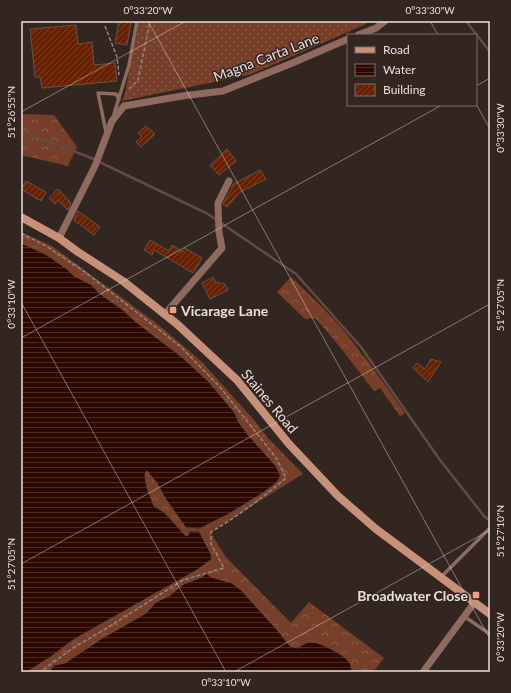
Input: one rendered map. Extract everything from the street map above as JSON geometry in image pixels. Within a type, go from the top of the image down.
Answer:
[{"type":"main road","name":"Staines Road","points":[[21,217],[60,238],[78,252],[123,281],[177,324],[237,380],[289,444],[338,496],[376,530],[490,614]]},
{"type":"street","points":[[361,34],[376,28],[385,21]]},
{"type":"street","name":"Magna Carta Lane","points":[[60,238],[95,166],[112,121],[124,106],[159,99],[223,91],[347,39]]},
{"type":"street","points":[[165,314],[222,248],[219,232],[218,204],[229,181]]},
{"type":"street","points":[[423,672],[474,603]]},
{"type":"lane","points":[[112,121],[129,66],[137,21]]},
{"type":"lane","points":[[106,136],[98,93],[116,94],[119,99]]},
{"type":"lane","points":[[441,578],[490,528]]},
{"type":"lane","points":[[485,533],[490,534]]},
{"type":"lane","points":[[464,616],[490,634]]},
{"type":"path","points":[[119,99],[138,80],[150,21]]},
{"type":"path","points":[[105,26],[118,57],[122,90]]},
{"type":"path","points":[[21,234],[46,246],[85,272],[181,347],[224,393],[277,459],[286,478],[266,495],[227,523],[211,532],[211,544],[224,568],[183,580],[73,648],[40,672]]},
{"type":"green space","points":[[139,21],[369,21],[366,24],[252,74],[122,101],[125,93]]},
{"type":"green space","points":[[21,114],[54,115],[77,147],[68,166],[21,155]]},
{"type":"green space","points":[[21,232],[52,246],[155,322],[202,362],[254,420],[268,438],[303,474],[210,532],[226,557],[291,623],[309,602],[384,658],[373,672],[352,672],[350,663],[343,656],[315,643],[307,643],[297,648],[290,647],[279,632],[242,591],[206,574],[184,584],[169,596],[156,602],[146,613],[101,639],[65,663],[54,665],[49,672],[27,672],[73,640],[197,570],[212,559],[199,531],[188,531],[189,533],[186,536],[164,512],[154,506],[147,488],[145,475],[147,471],[157,483],[165,498],[186,528],[199,529],[227,515],[263,493],[276,483],[276,466],[248,435],[238,421],[235,413],[209,382],[183,358],[136,322],[123,310],[99,293],[92,285],[74,276],[67,269],[47,255],[21,243]]},
{"type":"green space","points":[[291,277],[345,332],[405,413],[400,416],[380,388],[374,391],[336,342],[315,318],[305,319],[277,292]]},
{"type":"water","points":[[21,243],[47,255],[67,269],[74,276],[92,285],[99,293],[123,310],[136,322],[183,358],[209,382],[235,413],[238,421],[248,435],[276,466],[280,474],[280,478],[276,483],[263,493],[227,515],[199,529],[186,528],[165,498],[157,483],[147,471],[145,475],[147,488],[154,506],[164,512],[186,536],[189,533],[188,531],[199,531],[212,559],[197,570],[73,640],[27,672],[21,672]]},
{"type":"water","points":[[206,573],[211,577],[232,583],[242,591],[290,646],[297,648],[306,643],[312,642],[321,644],[338,653],[347,660],[350,664],[352,672],[49,672],[54,665],[65,663],[101,639],[146,613],[156,602],[169,596],[184,584],[202,577]]},
{"type":"building","points":[[119,21],[131,22],[127,45],[115,43]]},
{"type":"building","points":[[76,25],[78,44],[92,42],[94,65],[115,63],[117,81],[42,88],[40,77],[35,77],[30,29]]},
{"type":"building","points":[[146,126],[155,134],[141,147],[136,142],[142,137],[138,133]]},
{"type":"building","points":[[227,149],[236,161],[219,175],[210,165]]},
{"type":"building","points":[[260,170],[266,179],[239,193],[227,207],[223,204],[232,188],[232,185]]},
{"type":"building","points":[[26,181],[46,192],[41,201],[21,189]]},
{"type":"building","points":[[58,189],[71,203],[68,210],[58,200],[55,204],[49,198]]},
{"type":"building","points":[[78,211],[100,227],[94,235],[74,220]]},
{"type":"building","points":[[150,240],[169,251],[172,245],[183,252],[185,248],[202,258],[193,273],[154,250],[152,255],[144,250]]},
{"type":"building","points":[[213,277],[216,283],[224,283],[228,290],[210,299],[202,283]]},
{"type":"building","points":[[431,359],[441,362],[428,382],[413,368],[417,363],[425,369]]},
{"type":"waterway","points":[[466,21],[476,34]]},
{"type":"waterway","points":[[477,35],[490,52]]},
{"type":"waterway","points":[[21,131],[89,157],[206,213],[217,220]]},
{"type":"waterway","points":[[221,223],[296,274],[361,347],[440,460],[484,516],[490,521]]},
{"type":"place","name":"Vicarage Lane","points":[[173,310]]},
{"type":"place","name":"Broadwater Close","points":[[476,595]]}]
